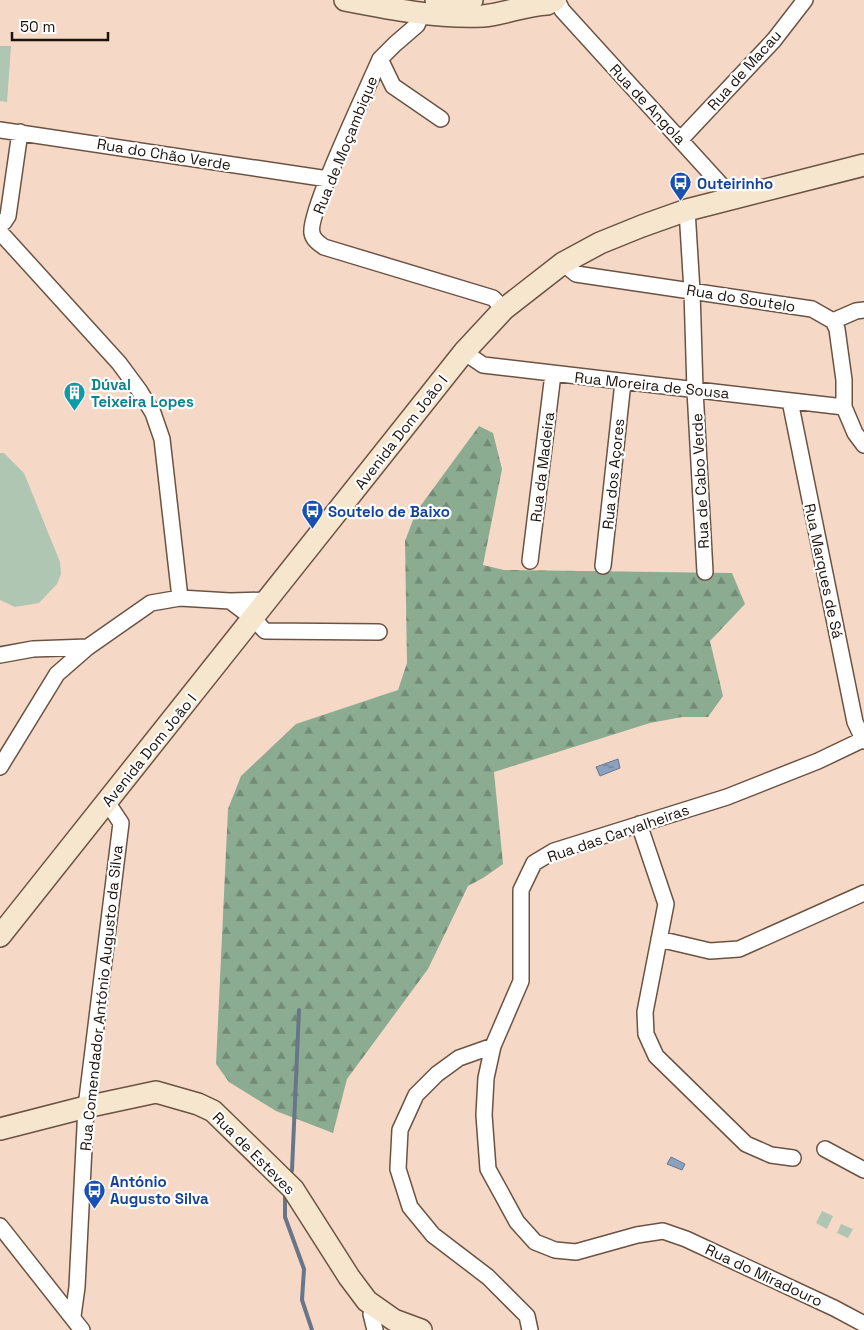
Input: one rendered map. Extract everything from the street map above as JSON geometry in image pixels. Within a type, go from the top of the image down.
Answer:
[{"type":"street","points":[[345,0],[429,7],[483,16],[551,2]]},
{"type":"street","points":[[429,7],[472,0]]},
{"type":"street","name":"Rua de Macau","points":[[681,139],[774,40],[806,0]]},
{"type":"street","name":"Rua de Angola","points":[[551,2],[681,139],[733,198]]},
{"type":"street","name":"Rua de Moçambique","points":[[429,7],[417,25],[380,59],[328,179],[312,226],[312,234],[317,242],[324,247],[493,298],[504,309]]},
{"type":"street","points":[[380,59],[393,86],[441,119]]},
{"type":"street","name":"Rua do Chão Verde","points":[[0,130],[328,179]]},
{"type":"street","points":[[0,224],[8,216],[20,132]]},
{"type":"street","name":"Avenida Dom João I","points":[[0,936],[254,619],[464,352],[504,309],[563,263],[600,243],[642,226],[687,210],[864,165]]},
{"type":"street","name":"Rua de Cabo Verde","points":[[687,210],[706,572]]},
{"type":"street","points":[[0,232],[119,363],[153,413],[162,439],[180,598]]},
{"type":"street","name":"Rua do Soutelo","points":[[563,263],[576,274],[812,309],[833,321]]},
{"type":"street","points":[[864,310],[856,311],[833,321],[837,329],[843,372],[844,407],[855,433],[864,445]]},
{"type":"street","name":"Rua Moreira de Sousa","points":[[464,352],[483,365],[844,407]]},
{"type":"street","name":"Rua da Madeira","points":[[530,561],[553,374]]},
{"type":"street","name":"Rua dos Açores","points":[[603,566],[623,382]]},
{"type":"street","name":"Rua Marques de Sá","points":[[790,401],[855,722],[863,740]]},
{"type":"street","points":[[0,767],[57,674],[88,647],[151,603],[180,598],[230,601],[269,600]]},
{"type":"street","points":[[230,601],[265,630],[379,632]]},
{"type":"street","points":[[0,655],[33,649],[88,647]]},
{"type":"street","name":"Rua das Carvalheiras","points":[[663,1231],[637,1234],[576,1252],[555,1250],[535,1242],[517,1222],[488,1169],[484,1115],[486,1078],[493,1046],[521,981],[521,890],[534,863],[554,851],[727,796],[818,761],[863,740]]},
{"type":"street","name":"Rua Comendador António Augusto da Silva","points":[[73,1316],[77,1286],[86,1107],[121,823],[108,802]]},
{"type":"street","points":[[639,824],[666,904],[645,1012],[646,1034],[656,1056],[746,1144],[771,1155],[793,1158]]},
{"type":"street","points":[[659,938],[710,951],[739,949],[864,893]]},
{"type":"street","points":[[493,1046],[459,1058],[437,1074],[416,1095],[400,1130],[398,1169],[410,1207],[432,1235],[488,1277],[527,1316],[530,1330]]},
{"type":"street","name":"Rua de Esteves","points":[[0,1129],[86,1107],[156,1092],[198,1104],[214,1111],[293,1189],[349,1277],[367,1301],[394,1320],[421,1330]]},
{"type":"street","points":[[825,1149],[864,1170]]},
{"type":"street","points":[[0,1226],[73,1316],[82,1330]]},
{"type":"street","name":"Rua do Miradouro","points":[[663,1231],[686,1239],[834,1308],[864,1324]]},
{"type":"street","points":[[375,1330],[371,1314],[376,1308]]},
{"type":"green space","points":[[0,46],[11,46],[7,102],[0,101]]},
{"type":"green space","points":[[479,426],[493,433],[502,469],[483,565],[504,570],[732,573],[745,604],[710,641],[723,696],[708,717],[682,717],[650,723],[494,772],[503,864],[468,886],[428,969],[347,1079],[333,1133],[276,1111],[229,1082],[216,1064],[228,809],[241,776],[296,724],[398,690],[407,663],[405,541],[416,512]]},
{"type":"green space","points":[[0,453],[4,453],[24,473],[60,562],[61,574],[57,584],[39,603],[15,607],[0,600]]},
{"type":"green space","points":[[822,1211],[833,1216],[827,1229],[816,1223]]},
{"type":"green space","points":[[841,1224],[853,1229],[848,1238],[837,1233]]},
{"type":"water","points":[[618,759],[620,768],[600,776],[596,767]]},
{"type":"water","points":[[671,1157],[685,1164],[682,1170],[667,1164]]},
{"type":"waterway","points":[[290,1176],[292,1170],[299,1010]]},
{"type":"waterway","points":[[285,1193],[285,1217],[304,1269],[302,1300],[312,1330]]},
{"type":"place","name":"Outeirinho","points":[[681,202]]},
{"type":"place","name":"Dúval Teixeira Lopes","points":[[75,412]]},
{"type":"place","name":"Soutelo de Baixo","points":[[312,530]]},
{"type":"place","name":"António Augusto Silva","points":[[94,1209]]}]
